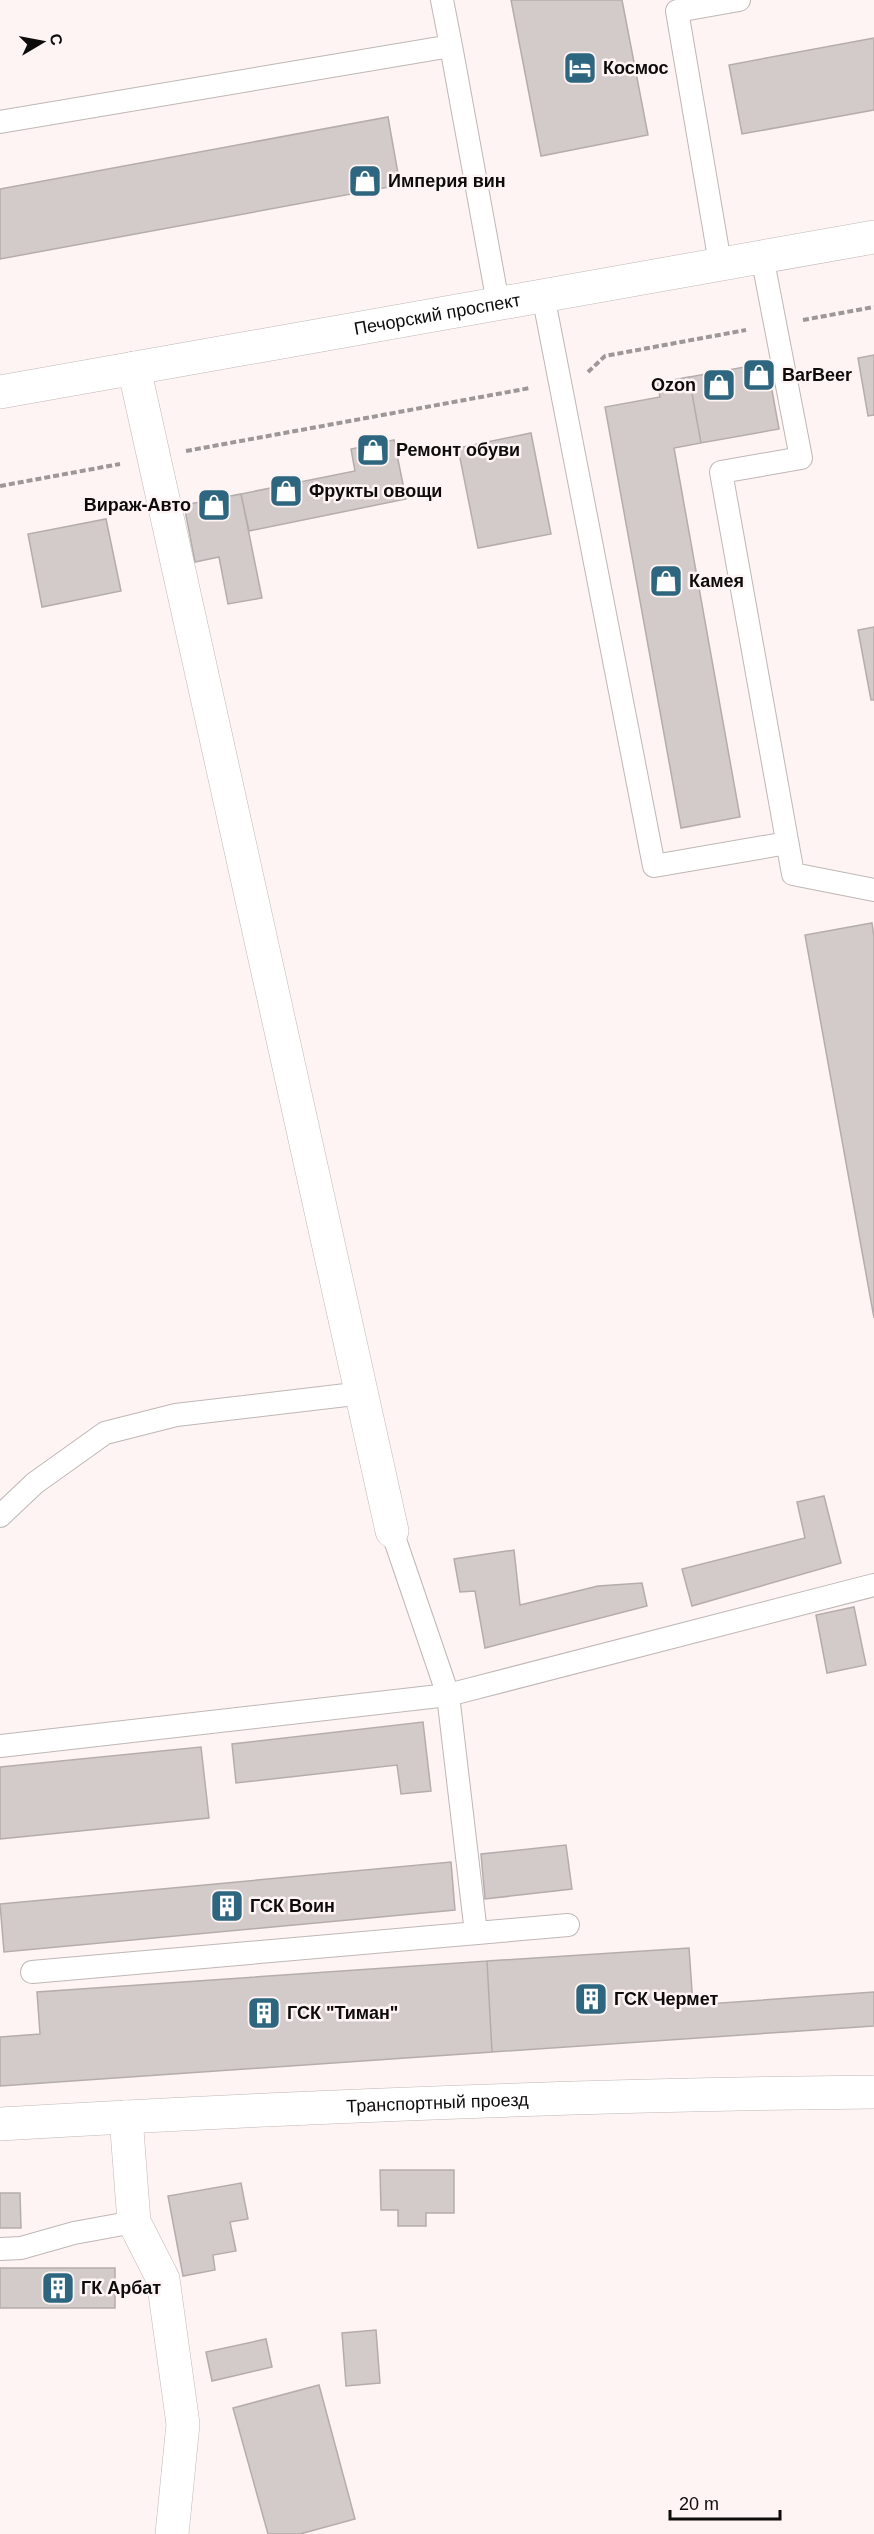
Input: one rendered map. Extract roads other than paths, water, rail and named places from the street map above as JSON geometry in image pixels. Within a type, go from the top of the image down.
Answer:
[{"type":"street","name":"Печорский проспект","points":[[0,392],[874,237]]},
{"type":"street","points":[[134,368],[392,1531]]},
{"type":"street","name":"Транспортный проезд","points":[[0,2124],[706,2094],[874,2092]]},
{"type":"street","points":[[126,2117],[134,2222],[163,2279],[183,2424],[172,2534]]},
{"type":"lane","points":[[442,0],[498,303]]},
{"type":"lane","points":[[720,263],[676,5],[739,0]]},
{"type":"lane","points":[[0,122],[451,46]]},
{"type":"lane","points":[[762,256],[801,458],[721,472],[793,874],[874,890]]},
{"type":"lane","points":[[543,295],[654,866],[787,843]]},
{"type":"lane","points":[[0,1516],[35,1483],[105,1433],[176,1415],[363,1393]]},
{"type":"lane","points":[[392,1531],[448,1695],[476,1933]]},
{"type":"lane","points":[[0,1746],[448,1695],[874,1585]]},
{"type":"lane","points":[[32,1972],[568,1925]]},
{"type":"lane","points":[[0,2248],[21,2248],[74,2233],[134,2222]]},
{"type":"place","name":"Космос","points":[[580,68]]},
{"type":"place","name":"Империя вин","points":[[365,181]]},
{"type":"place","name":"BarBeer","points":[[759,375]]},
{"type":"place","name":"Ozon","points":[[719,385]]},
{"type":"place","name":"Ремонт обуви","points":[[373,450]]},
{"type":"place","name":"Фрукты овощи","points":[[286,491]]},
{"type":"place","name":"Вираж-Авто","points":[[214,505]]},
{"type":"place","name":"Камея","points":[[666,581]]},
{"type":"place","name":"ГСК Воин","points":[[227,1906]]},
{"type":"place","name":"ГСК Чермет","points":[[591,1999]]},
{"type":"place","name":"ГСК \"Тиман\"","points":[[264,2013]]},
{"type":"place","name":"ГК Арбат","points":[[58,2288]]}]
